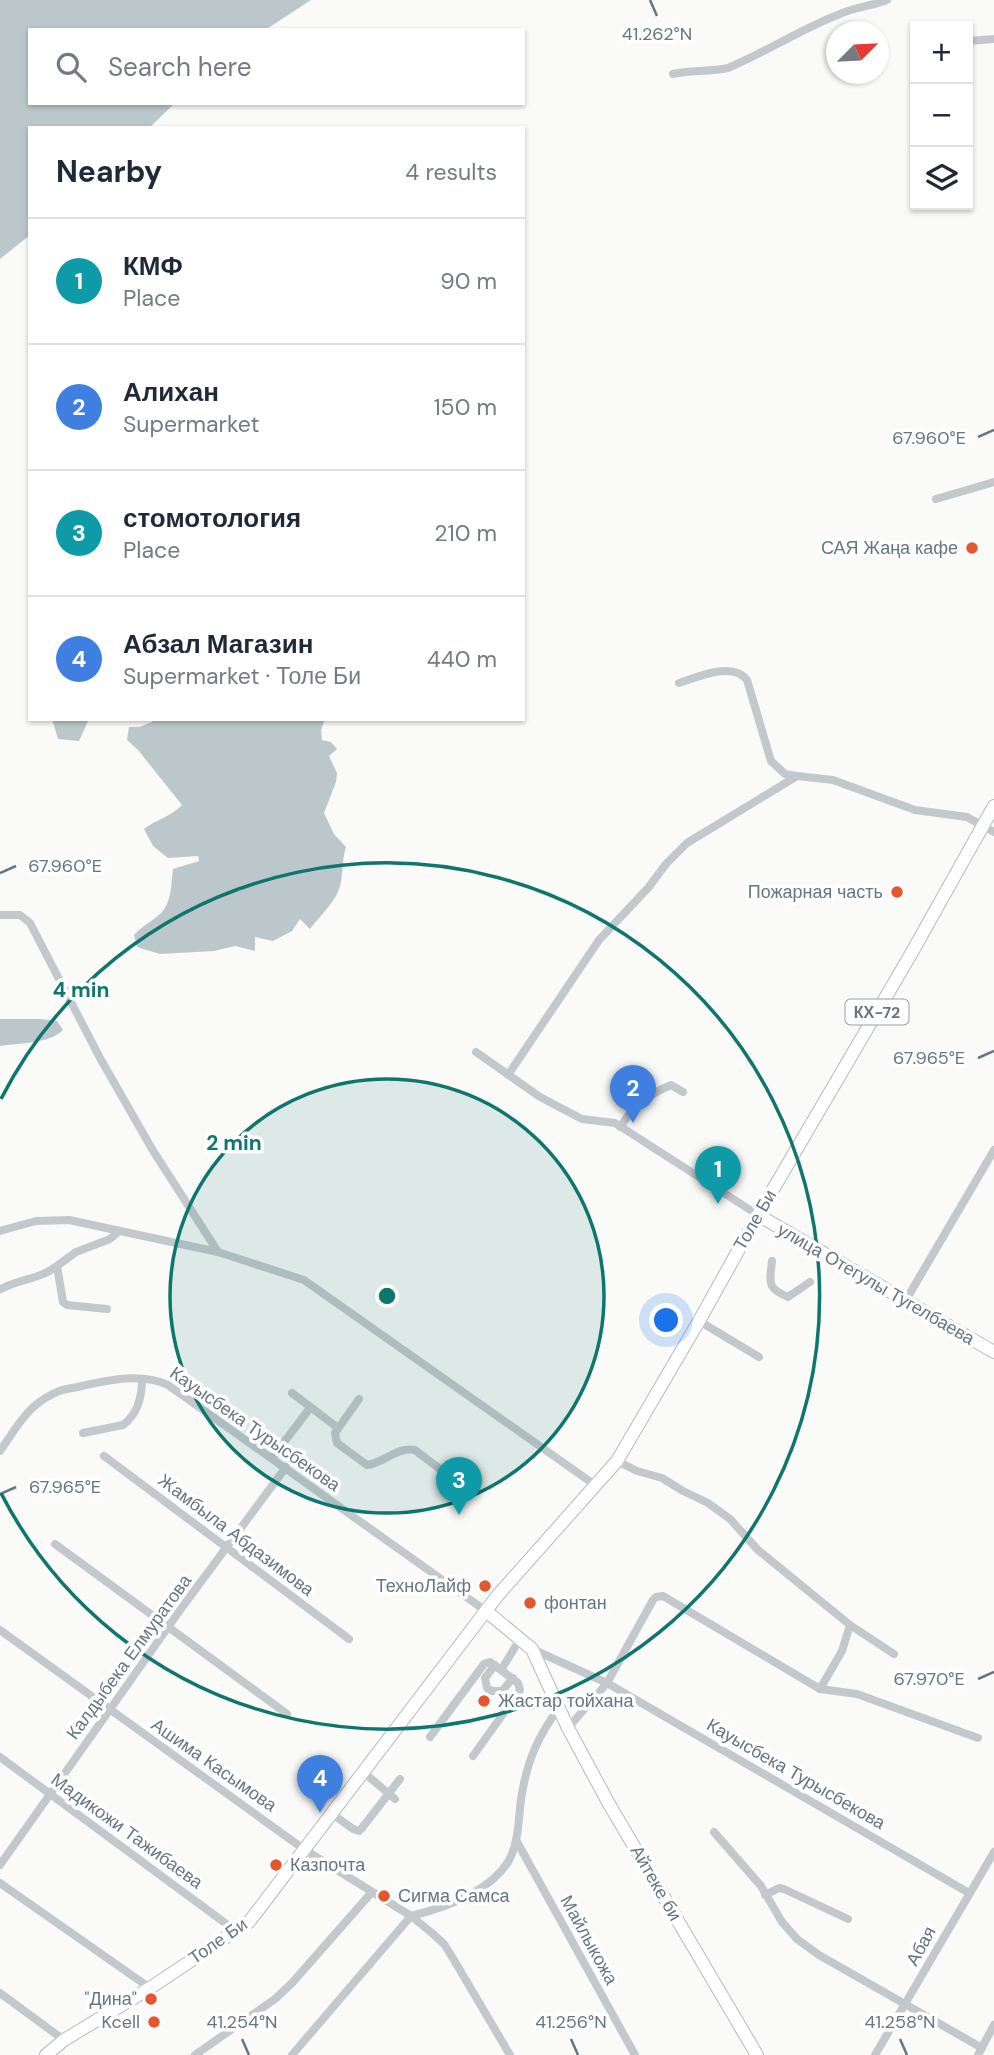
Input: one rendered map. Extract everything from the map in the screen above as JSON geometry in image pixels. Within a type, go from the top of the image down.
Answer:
[{"type":"street","points":[[673,74],[689,70],[709,72],[728,68],[838,14],[887,0]]},
{"type":"street","points":[[973,41],[994,39]]},
{"type":"street","points":[[936,499],[994,482]]},
{"type":"street","points":[[679,683],[724,671],[741,673],[747,680],[771,761],[785,774],[833,780],[915,810],[967,817],[989,829]]},
{"type":"street","points":[[508,1075],[599,940],[676,854],[687,843],[797,776]]},
{"type":"street","name":"Толе Би","points":[[46,2055],[64,2040],[249,1922],[483,1615],[617,1461],[911,954],[989,829],[994,806]]},
{"type":"street","points":[[0,915],[20,915],[30,923],[100,1058],[152,1149],[219,1252]]},
{"type":"street","points":[[476,1052],[540,1097],[582,1119],[612,1122],[758,1215]]},
{"type":"street","points":[[620,1127],[631,1109],[647,1097],[671,1085],[683,1092]]},
{"type":"street","points":[[906,1300],[994,1150]]},
{"type":"street","name":"улица Отегулы Тугелбаева","points":[[758,1215],[994,1352]]},
{"type":"street","points":[[0,1231],[36,1221],[69,1220],[219,1252],[304,1280],[595,1485]]},
{"type":"street","points":[[1,1289],[24,1279],[46,1274],[76,1252],[110,1239],[119,1231]]},
{"type":"street","points":[[772,1261],[770,1287],[774,1290],[788,1297],[810,1282]]},
{"type":"street","points":[[57,1266],[63,1302],[67,1305],[107,1310]]},
{"type":"street","points":[[699,1321],[759,1357]]},
{"type":"street","name":"Кауысбека Турысбекова","points":[[0,1451],[27,1413],[39,1400],[53,1393],[130,1378],[154,1378],[286,1467],[483,1615]]},
{"type":"street","points":[[83,1433],[128,1422],[138,1407],[142,1379]]},
{"type":"street","points":[[292,1393],[338,1429]]},
{"type":"street","points":[[359,1399],[335,1433],[337,1443],[367,1465],[410,1448],[449,1476]]},
{"type":"street","points":[[272,1458],[310,1408]]},
{"type":"street","name":"Жамбыла Абдазимова","points":[[104,1456],[349,1639]]},
{"type":"street","points":[[617,1461],[637,1471],[662,1478],[708,1503],[730,1520],[758,1550],[850,1625],[894,1654]]},
{"type":"street","name":"Калдыбека Елмуратова","points":[[0,1865],[286,1467]]},
{"type":"street","points":[[55,1544],[287,1714]]},
{"type":"street","points":[[568,1728],[607,1683],[653,1600],[660,1596],[820,1689],[857,1694],[978,1738]]},
{"type":"street","points":[[483,1615],[532,1648]]},
{"type":"street","points":[[820,1689],[842,1651],[850,1625]]},
{"type":"street","name":"Ашима Касымова","points":[[0,1630],[305,1850],[411,1916],[444,1944],[510,2055]]},
{"type":"street","points":[[513,1678],[502,1691],[492,1691],[485,1678],[498,1667],[520,1639]]},
{"type":"street","name":"Кауысбека Турысбекова","points":[[532,1648],[607,1683],[969,1893]]},
{"type":"street","name":"Айтеке би","points":[[532,1648],[558,1709],[609,1804],[757,2055]]},
{"type":"street","points":[[430,1737],[484,1664],[490,1662],[513,1678],[520,1690],[473,1756]]},
{"type":"street","points":[[292,2055],[411,1916],[483,1889],[508,1861],[516,1840],[526,1772],[542,1732],[558,1709]]},
{"type":"street","name":"Мадикожи Тажибаева","points":[[0,1757],[236,1931]]},
{"type":"street","points":[[362,1771],[392,1797]]},
{"type":"street","points":[[331,1813],[353,1829],[359,1830],[392,1797],[400,1779]]},
{"type":"street","points":[[714,1832],[761,1886],[775,1912],[797,1939],[819,1955],[980,2052],[994,2025]]},
{"type":"street","name":"Майлыкожа","points":[[516,1840],[635,2055]]},
{"type":"street","name":"Абая","points":[[875,2055],[994,1852]]},
{"type":"street","points":[[0,1883],[149,1987]]},
{"type":"street","points":[[765,1895],[779,1888],[784,1889],[848,1919]]},
{"type":"street","points":[[195,2055],[292,1983],[372,1892]]},
{"type":"street","points":[[0,1993],[64,2040]]},
{"type":"shaded area","points":[[0,0],[311,0],[268,28],[28,28],[28,105],[173,105],[151,126],[28,126],[28,237],[0,259]]},
{"type":"shaded area","points":[[53,721],[88,721],[79,741],[58,739]]},
{"type":"shaded area","points":[[324,721],[321,730],[322,740],[331,742],[337,749],[329,756],[337,773],[324,813],[334,834],[346,847],[338,892],[310,929],[300,919],[292,931],[273,941],[255,937],[255,951],[235,946],[214,951],[160,954],[137,947],[134,935],[165,909],[173,869],[199,861],[198,856],[168,858],[153,846],[144,829],[182,805],[127,740],[129,727],[139,727],[152,722]]},
{"type":"shaded area","points":[[0,1019],[57,1021],[63,1030],[50,1038],[0,1046]]},
{"type":"place","name":"САЯ Жаңа кафе","points":[[972,548]]},
{"type":"place","name":"Пожарная часть","points":[[897,892]]},
{"type":"place","name":"Алихан","points":[[633,1123]]},
{"type":"place","name":"КМФ","points":[[718,1204]]},
{"type":"place","name":"стомотология","points":[[459,1515]]},
{"type":"place","name":"ТехноЛайф","points":[[485,1586]]},
{"type":"place","name":"фонтан","points":[[530,1603]]},
{"type":"place","name":"Жастар тойхана","points":[[484,1701]]},
{"type":"place","name":"Абзал Магазин","points":[[320,1813]]},
{"type":"place","name":"Казпочта","points":[[276,1865]]},
{"type":"place","name":"Сигма Самса","points":[[384,1896]]},
{"type":"place","name":"\"Дина\"","points":[[151,1999]]},
{"type":"place","name":"Kcell","points":[[154,2022]]}]
